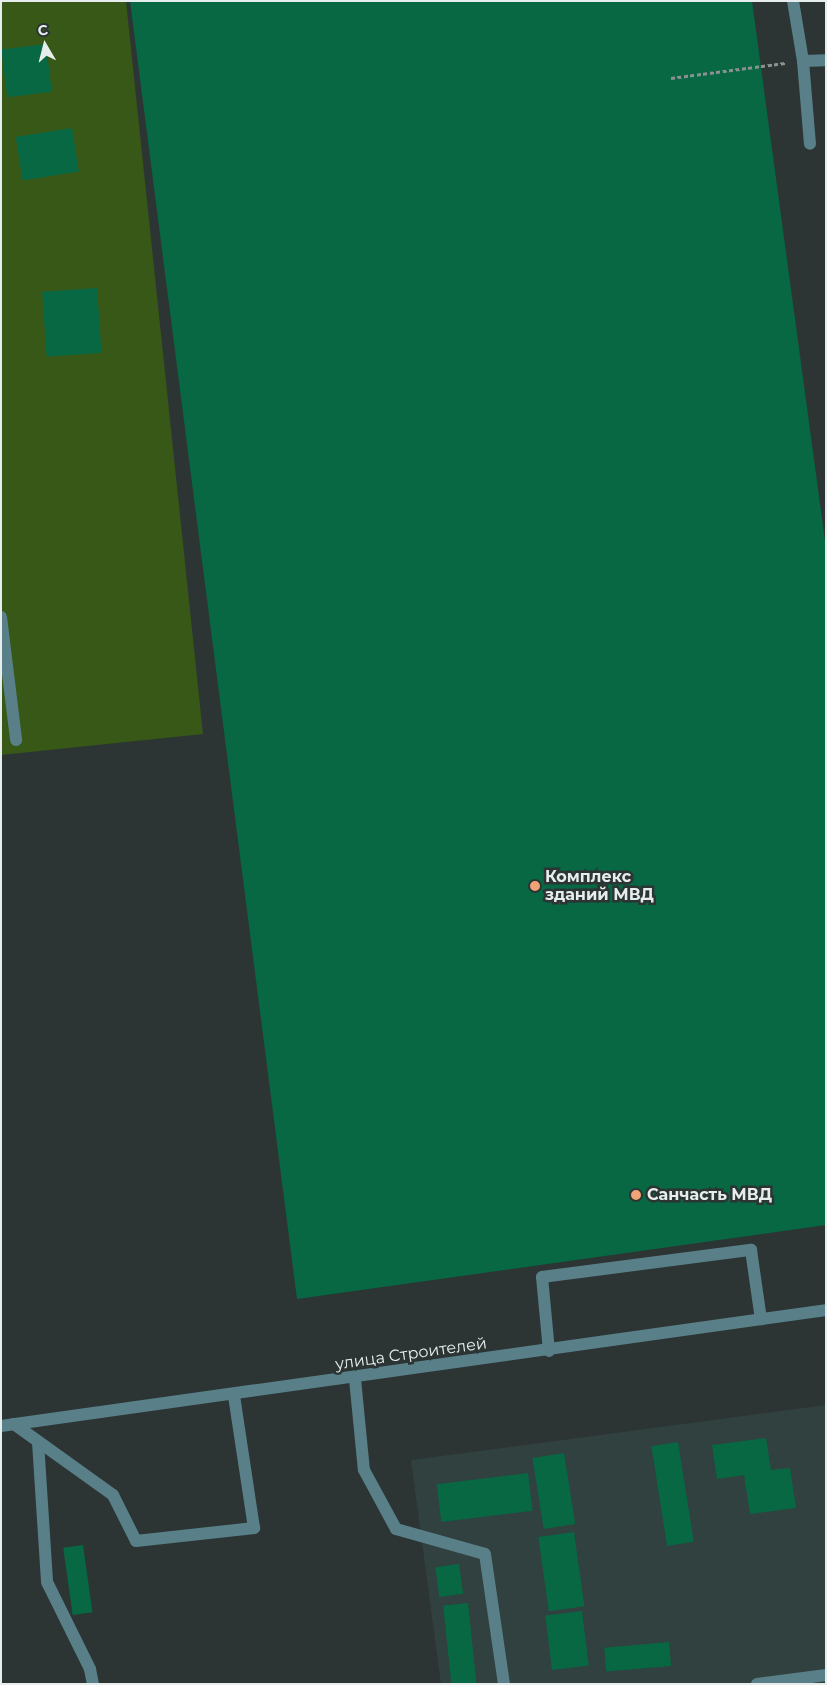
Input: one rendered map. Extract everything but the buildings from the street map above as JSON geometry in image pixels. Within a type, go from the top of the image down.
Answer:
[{"type":"street","points":[[793,1],[803,61],[810,144]]},
{"type":"street","points":[[803,61],[826,60]]},
{"type":"street","points":[[1,618],[16,740]]},
{"type":"street","points":[[549,1351],[542,1277],[751,1250],[761,1319]]},
{"type":"street","name":"улица Строителей","points":[[7,1425],[355,1379],[826,1310]]},
{"type":"street","points":[[355,1379],[364,1470],[396,1529],[485,1554],[504,1684]]},
{"type":"street","points":[[7,1425],[38,1442],[113,1495],[136,1541],[254,1528],[234,1395]]},
{"type":"street","points":[[38,1442],[47,1582],[90,1669],[93,1684]]},
{"type":"street","points":[[757,1684],[826,1675]]},
{"type":"path","points":[[671,78],[803,61]]},
{"type":"shaded area","points":[[826,1405],[826,1684],[441,1684],[411,1460]]},
{"type":"green space","points":[[1,1],[126,1],[203,734],[1,755]]},
{"type":"place","name":"Комплекс зданий МВД","points":[[535,886]]},
{"type":"place","name":"Санчасть МВД","points":[[636,1195]]}]
